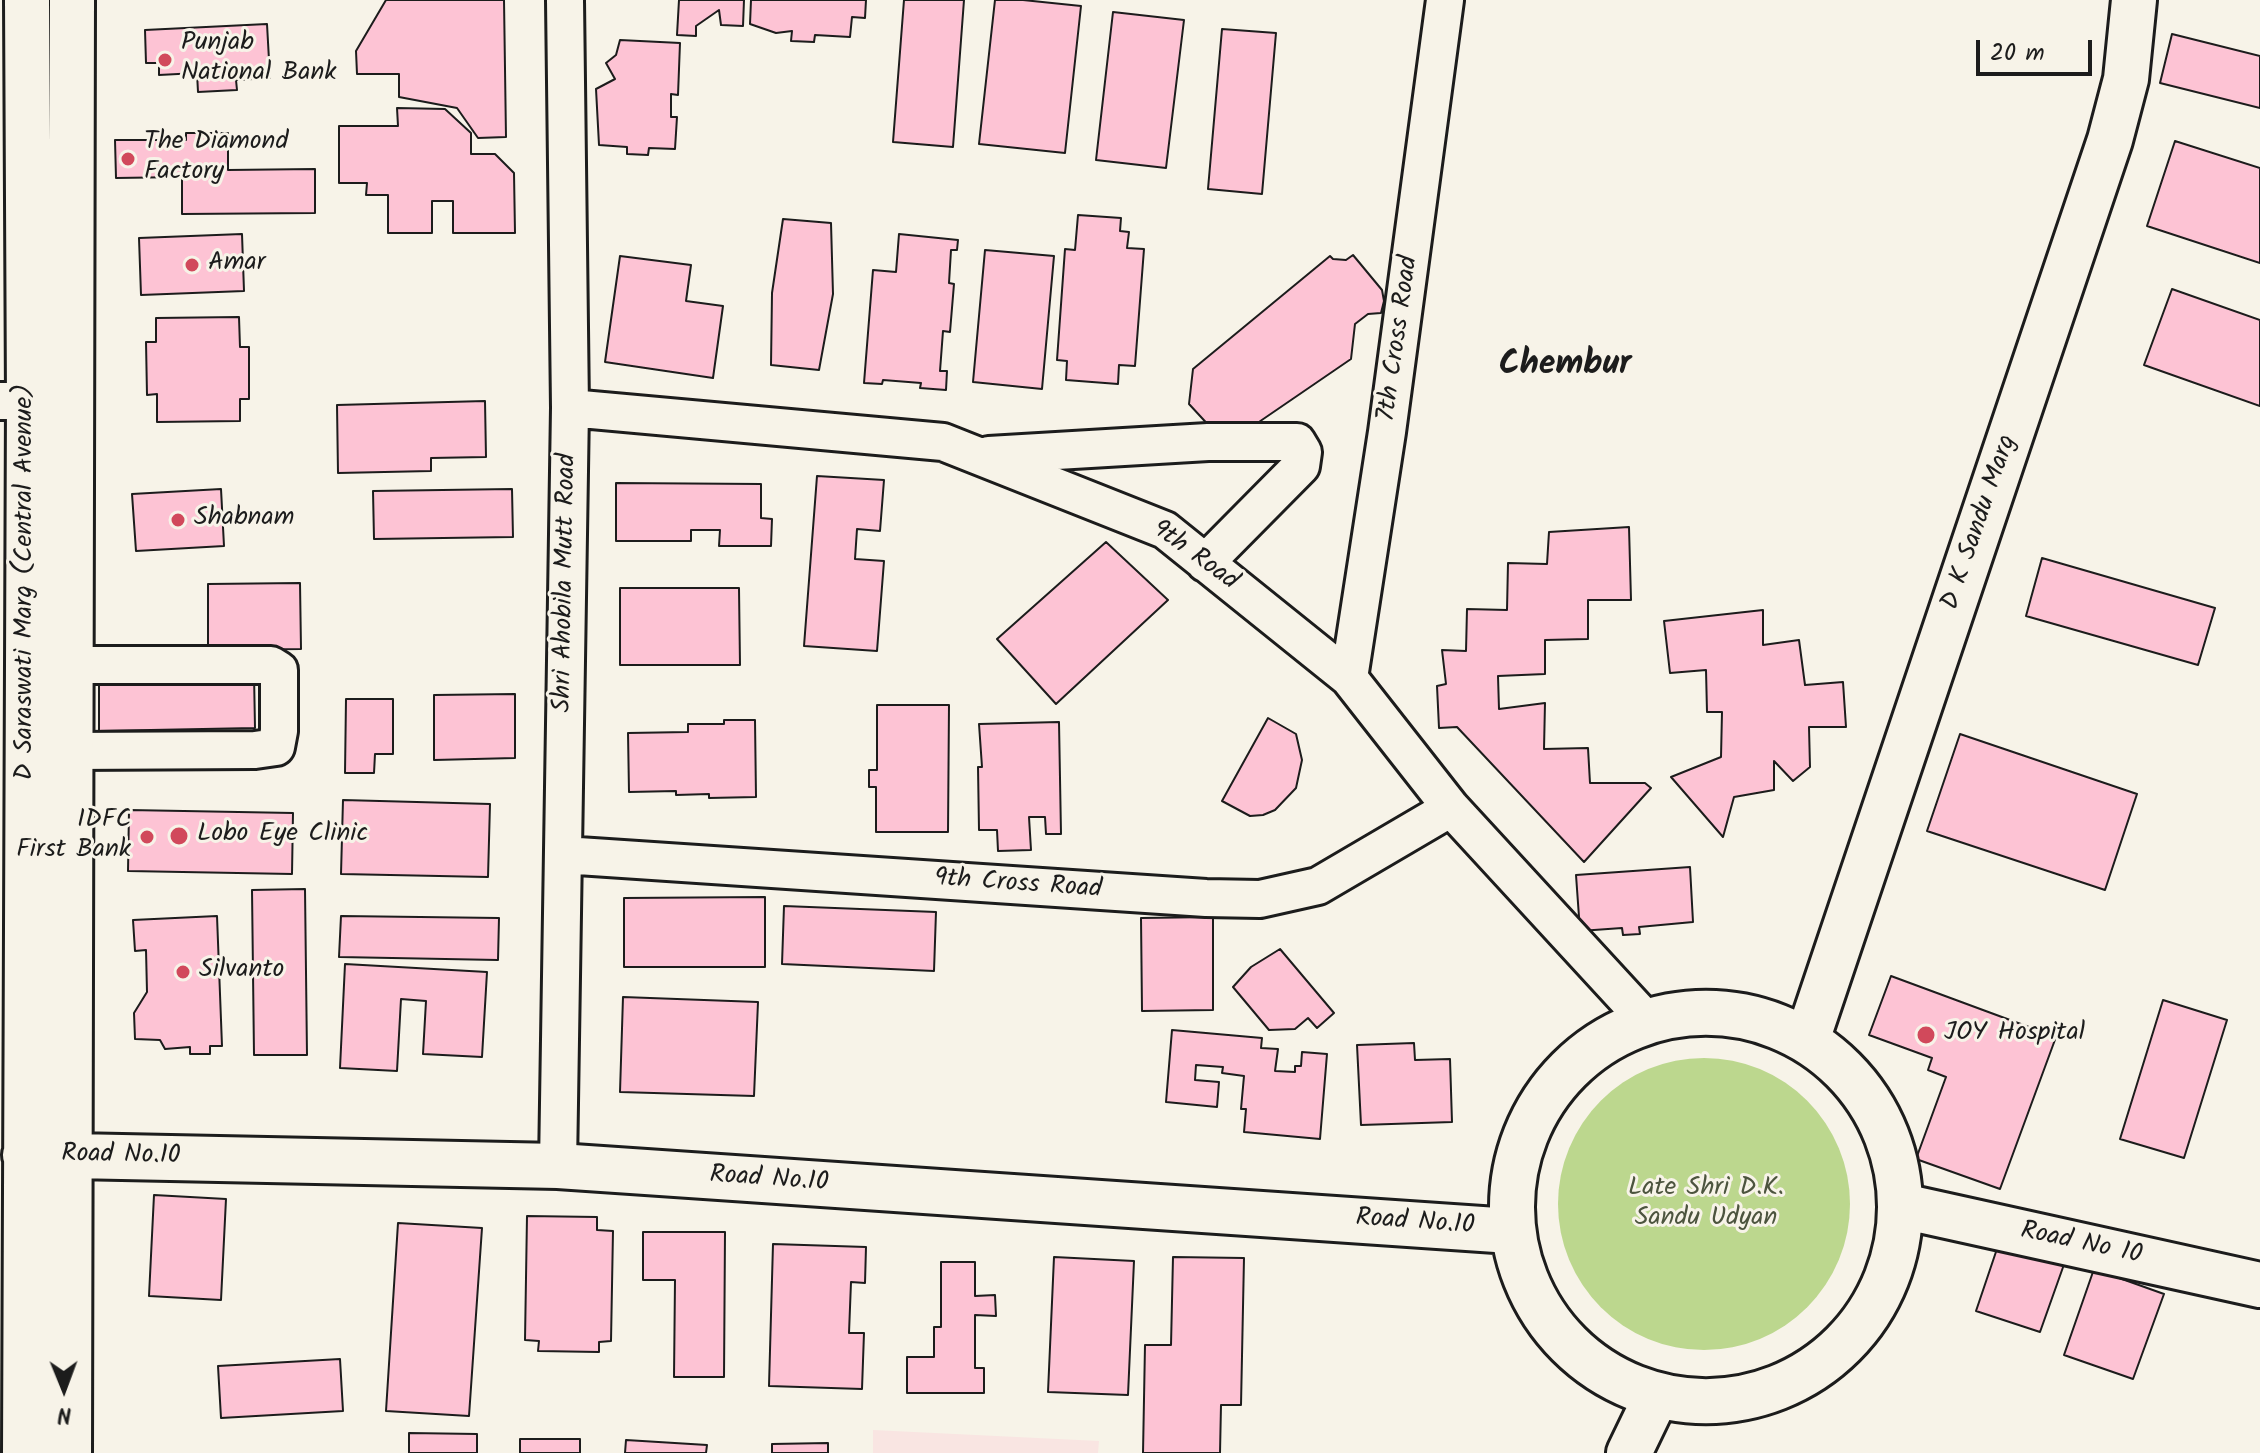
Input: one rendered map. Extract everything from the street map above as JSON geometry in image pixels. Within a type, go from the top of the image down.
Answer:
[{"type":"main road","name":"D Saraswati Marg (Central Avenue)","points":[[25,1453],[25,1155],[13,853],[14,204],[27,0]]},
{"type":"main road","name":"D Saraswati Marg (Central Avenue)","points":[[69,1453],[72,0]]},
{"type":"main road","name":"D K Sandu Marg","points":[[1807,1040],[2110,140],[2126,79],[2134,0]]},
{"type":"main road","points":[[1701,1012],[1729,1015],[1757,1019],[1807,1040],[1850,1075],[1878,1114],[1895,1158],[1902,1206],[1893,1264],[1867,1318],[1826,1361],[1773,1389],[1715,1401],[1657,1395],[1604,1372],[1559,1335],[1527,1287],[1511,1231],[1515,1164],[1541,1102],[1587,1052],[1647,1021],[1701,1012]]},
{"type":"main road","name":"Road No.10","points":[[25,1155],[558,1166],[1511,1231]]},
{"type":"main road","name":"Road No 10","points":[[1902,1206],[2260,1285]]},
{"type":"main road","points":[[1629,1453],[1657,1395]]},
{"type":"street","name":"Shri Ahobila Mutt Road","points":[[558,1166],[570,408],[565,0]]},
{"type":"street","name":"7th Cross Road","points":[[1349,678],[1389,417],[1445,0]]},
{"type":"street","name":"9th Road","points":[[570,408],[943,442],[1165,530],[1349,678],[1451,808],[1647,1021]]},
{"type":"street","points":[[979,456],[1208,442],[1297,442],[1303,452],[1301,466],[1205,563]]},
{"type":"street","points":[[71,665],[271,665],[279,670],[279,731],[276,747],[255,750],[71,751]]},
{"type":"street","name":"9th Cross Road","points":[[563,855],[1174,896],[1260,899],[1318,886],[1451,808]]},
{"type":"street","points":[[13,853],[71,853]]},
{"type":"shaded area","points":[[873,1430],[1099,1441],[1098,1453],[873,1453]]},
{"type":"green space","name":"Late Shri D.K. Sandu Udyan","points":[[1690,1058],[1718,1058],[1746,1064],[1773,1075],[1797,1091],[1817,1111],[1833,1135],[1844,1162],[1850,1204],[1848,1233],[1833,1273],[1817,1297],[1797,1317],[1773,1333],[1746,1344],[1718,1350],[1690,1350],[1662,1344],[1635,1333],[1611,1317],[1591,1297],[1575,1273],[1564,1246],[1558,1218],[1558,1190],[1564,1162],[1575,1135],[1591,1111],[1611,1091],[1635,1075],[1662,1064]]},
{"type":"building","points":[[386,0],[504,0],[506,137],[478,138],[457,108],[399,97],[399,74],[357,74],[356,51]]},
{"type":"building","points":[[679,0],[744,0],[743,26],[721,25],[719,10],[696,26],[696,36],[677,35]]},
{"type":"building","points":[[751,0],[866,0],[865,18],[852,17],[850,37],[815,35],[814,42],[791,41],[792,31],[776,33],[750,24]]},
{"type":"building","points":[[904,0],[964,0],[953,147],[893,142]]},
{"type":"building","points":[[995,0],[1081,6],[1065,153],[979,144]]},
{"type":"building","points":[[1113,12],[1184,20],[1166,168],[1096,160]]},
{"type":"building","points":[[267,24],[270,78],[236,80],[237,90],[198,92],[197,73],[159,75],[159,63],[146,63],[145,30]]},
{"type":"building","points":[[1222,29],[1276,33],[1262,194],[1208,189]]},
{"type":"building","points":[[2172,34],[2260,56],[2260,108],[2160,83]]},
{"type":"building","points":[[620,40],[680,43],[678,95],[671,94],[671,117],[677,117],[675,149],[649,148],[648,155],[627,154],[627,147],[599,145],[596,89],[615,79],[606,63],[616,55]]},
{"type":"building","points":[[397,108],[445,109],[471,133],[471,154],[495,154],[514,173],[515,233],[453,233],[453,201],[432,201],[432,233],[388,233],[388,195],[366,195],[367,183],[339,183],[339,126],[398,126]]},
{"type":"building","points":[[186,133],[228,133],[228,170],[315,169],[315,213],[182,214],[182,177],[116,178],[115,140],[186,140]]},
{"type":"building","points":[[2175,141],[2260,168],[2260,263],[2147,226]]},
{"type":"building","points":[[1078,215],[1121,218],[1120,231],[1129,232],[1127,248],[1144,249],[1135,366],[1119,365],[1118,384],[1066,380],[1067,361],[1057,360],[1065,249],[1075,250]]},
{"type":"building","points":[[783,219],[831,223],[833,294],[819,370],[771,365],[772,293]]},
{"type":"building","name":"Amar","points":[[242,234],[244,291],[141,295],[139,238]]},
{"type":"building","points":[[899,234],[958,240],[957,250],[951,250],[949,283],[954,284],[950,332],[943,331],[940,371],[947,371],[946,390],[920,388],[921,383],[883,380],[882,384],[864,383],[873,270],[896,272]]},
{"type":"building","points":[[985,250],[1054,256],[1042,389],[973,382]]},
{"type":"building","points":[[1353,255],[1382,290],[1384,301],[1381,313],[1368,314],[1355,324],[1351,359],[1256,424],[1213,430],[1189,404],[1193,369],[1330,256],[1346,260]]},
{"type":"building","points":[[620,256],[691,265],[686,301],[723,306],[713,378],[605,362]]},
{"type":"building","points":[[2172,289],[2260,320],[2260,406],[2144,365]]},
{"type":"building","points":[[239,317],[240,347],[249,347],[249,399],[240,399],[240,421],[157,422],[157,394],[147,395],[146,342],[156,342],[156,318]]},
{"type":"building","points":[[485,401],[486,457],[431,458],[431,471],[338,473],[337,405]]},
{"type":"building","points":[[817,476],[884,480],[880,531],[857,529],[855,559],[884,561],[877,651],[804,646]]},
{"type":"building","points":[[616,483],[761,484],[761,518],[772,519],[771,546],[719,546],[720,530],[691,530],[691,541],[616,541]]},
{"type":"building","name":"Shabnam","points":[[221,489],[224,546],[136,551],[132,494]]},
{"type":"building","points":[[512,489],[513,537],[374,539],[373,491]]},
{"type":"building","points":[[1629,527],[1631,600],[1588,600],[1588,639],[1545,640],[1545,674],[1498,676],[1499,709],[1545,703],[1544,749],[1588,748],[1590,783],[1645,783],[1651,788],[1584,862],[1457,727],[1439,728],[1437,686],[1446,684],[1442,650],[1466,651],[1467,609],[1507,610],[1508,563],[1547,564],[1549,532]]},
{"type":"building","points":[[1106,542],[1168,600],[1056,704],[997,639]]},
{"type":"building","points":[[2042,558],[2215,608],[2198,665],[2026,616]]},
{"type":"building","points":[[300,583],[301,649],[208,650],[208,584]]},
{"type":"building","points":[[620,588],[739,588],[740,665],[620,665]]},
{"type":"building","points":[[1763,610],[1763,645],[1799,640],[1805,685],[1843,682],[1846,727],[1809,727],[1810,767],[1793,781],[1774,761],[1774,790],[1734,797],[1723,837],[1671,777],[1721,757],[1722,712],[1707,712],[1706,670],[1670,673],[1664,621]]},
{"type":"building","points":[[254,674],[255,728],[99,731],[99,676]]},
{"type":"building","points":[[515,694],[515,758],[434,760],[434,695]]},
{"type":"building","points":[[346,699],[393,699],[393,754],[375,754],[374,773],[345,773]]},
{"type":"building","points":[[877,705],[949,705],[948,832],[876,832],[876,787],[869,787],[869,770],[877,770]]},
{"type":"building","points":[[1268,718],[1296,734],[1302,760],[1296,788],[1275,810],[1250,816],[1222,801]]},
{"type":"building","points":[[724,720],[755,720],[756,797],[709,798],[709,794],[676,795],[676,791],[629,792],[628,733],[688,732],[688,724],[724,724]]},
{"type":"building","points":[[1059,722],[1061,834],[1046,834],[1045,817],[1029,817],[1031,850],[998,851],[997,830],[979,830],[978,767],[982,767],[979,724]]},
{"type":"building","points":[[1960,734],[2137,794],[2105,890],[1927,831]]},
{"type":"building","points":[[343,800],[490,804],[488,877],[341,874]]},
{"type":"building","points":[[129,810],[293,813],[292,874],[128,871]]},
{"type":"building","points":[[1690,867],[1693,922],[1639,927],[1640,934],[1623,935],[1622,928],[1580,931],[1576,875]]},
{"type":"building","points":[[305,889],[307,1055],[254,1055],[252,890]]},
{"type":"building","points":[[765,897],[765,967],[624,967],[624,898]]},
{"type":"building","points":[[784,906],[936,912],[934,971],[782,964]]},
{"type":"building","name":"Silvanto","points":[[217,916],[222,1046],[210,1046],[210,1054],[190,1054],[190,1047],[165,1049],[160,1040],[135,1039],[134,1013],[147,992],[146,950],[135,951],[133,920]]},
{"type":"building","points":[[341,916],[499,918],[498,960],[339,957]]},
{"type":"building","points":[[1213,917],[1213,1010],[1142,1011],[1141,918]]},
{"type":"building","points":[[1280,949],[1334,1013],[1317,1028],[1308,1018],[1295,1029],[1269,1030],[1233,987],[1251,967]]},
{"type":"building","points":[[345,964],[487,972],[482,1057],[423,1054],[426,1001],[401,999],[397,1071],[340,1068]]},
{"type":"building","points":[[1891,976],[2056,1037],[2000,1189],[1916,1159],[1946,1077],[1928,1070],[1932,1058],[1869,1035]]},
{"type":"building","points":[[623,997],[758,1002],[754,1096],[620,1092]]},
{"type":"building","points":[[2163,1000],[2227,1020],[2184,1158],[2120,1139]]},
{"type":"building","points":[[1172,1030],[1262,1038],[1261,1048],[1278,1049],[1275,1071],[1295,1072],[1295,1066],[1301,1066],[1302,1052],[1327,1054],[1320,1139],[1244,1132],[1246,1109],[1241,1109],[1244,1076],[1222,1073],[1223,1067],[1196,1065],[1195,1080],[1219,1082],[1217,1107],[1166,1102]]},
{"type":"building","points":[[1414,1043],[1415,1060],[1450,1059],[1452,1122],[1361,1125],[1357,1045]]},
{"type":"building","points":[[154,1195],[226,1199],[221,1300],[149,1296]]},
{"type":"building","points":[[527,1216],[597,1217],[597,1230],[613,1231],[611,1341],[599,1342],[599,1352],[538,1351],[539,1341],[525,1340]]},
{"type":"building","points":[[398,1223],[482,1228],[469,1416],[386,1411]]},
{"type":"building","points":[[643,1232],[725,1232],[724,1377],[674,1377],[675,1280],[643,1280]]},
{"type":"building","points":[[2002,1234],[2067,1256],[2040,1332],[1976,1311]]},
{"type":"building","points":[[773,1244],[866,1247],[865,1283],[851,1282],[849,1333],[864,1333],[862,1389],[769,1386]]},
{"type":"building","points":[[1054,1257],[1134,1261],[1128,1395],[1048,1392]]},
{"type":"building","points":[[1173,1257],[1244,1258],[1241,1405],[1221,1405],[1220,1453],[1143,1453],[1145,1345],[1171,1345]]},
{"type":"building","points":[[941,1262],[975,1262],[975,1296],[995,1295],[996,1316],[975,1315],[975,1368],[984,1368],[984,1393],[907,1393],[907,1357],[934,1357],[934,1327],[941,1327]]},
{"type":"building","points":[[2094,1269],[2164,1294],[2133,1379],[2064,1355]]},
{"type":"building","points":[[340,1359],[343,1411],[221,1418],[218,1366]]},
{"type":"building","points":[[409,1433],[477,1434],[477,1453],[409,1453]]},
{"type":"building","points":[[520,1439],[580,1439],[580,1453],[520,1453]]},
{"type":"building","points":[[626,1440],[707,1445],[706,1453],[625,1453]]},
{"type":"building","points":[[828,1443],[828,1453],[772,1453],[772,1444]]},
{"type":"place","name":"Punjab National Bank","points":[[165,60]]},
{"type":"place","name":"The Diamond Factory","points":[[128,159]]},
{"type":"place","name":"Amar","points":[[192,265]]},
{"type":"place","name":"Shabnam","points":[[178,520]]},
{"type":"place","name":"Lobo Eye Clinic","points":[[179,836]]},
{"type":"place","name":"IDFC First Bank","points":[[147,837]]},
{"type":"place","name":"Silvanto","points":[[183,972]]},
{"type":"place","name":"JOY Hospital","points":[[1926,1035]]},
{"type":"district","name":"Chembur","points":[[1565,367]]}]
